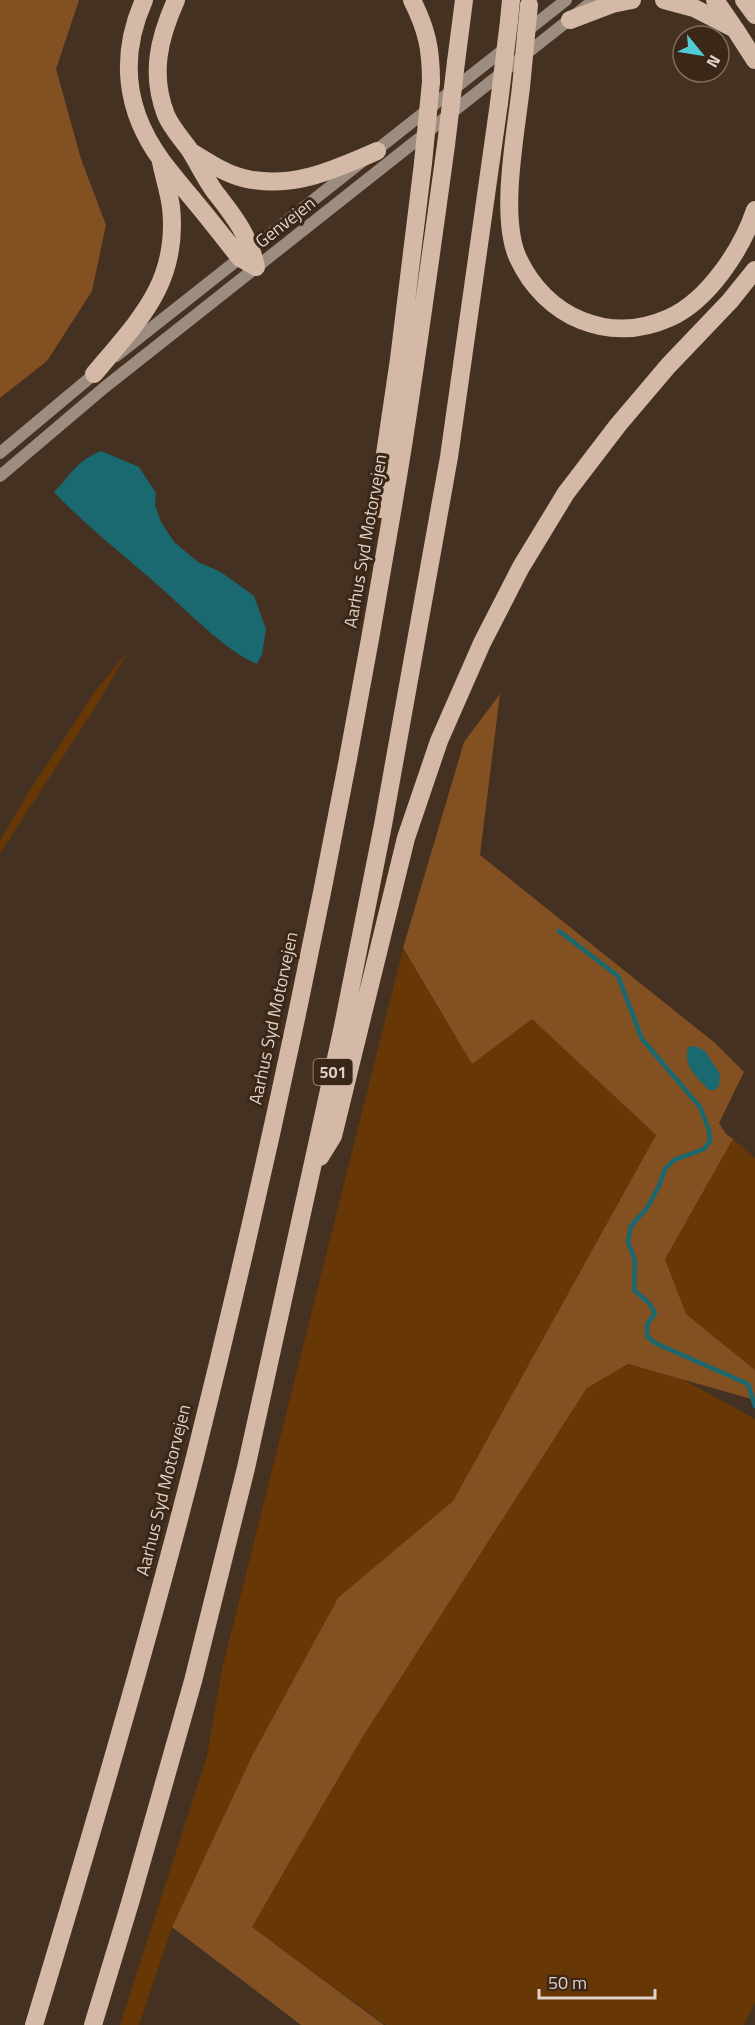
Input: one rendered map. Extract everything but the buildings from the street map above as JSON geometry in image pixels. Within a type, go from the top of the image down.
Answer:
[{"type":"highway","points":[[144,0],[135,19],[129,45],[128,75],[132,100],[144,131],[161,160],[246,253],[256,267]]},
{"type":"highway","points":[[176,0],[163,28],[157,65],[160,95],[167,116],[213,189],[236,220],[246,253]]},
{"type":"highway","points":[[374,613],[385,454],[399,359],[431,82],[431,54],[422,19],[412,0]]},
{"type":"highway","name":"Aarhus Syd Motorvejen","points":[[34,2025],[91,1833],[194,1457],[282,1081],[338,814],[403,441],[446,145],[464,0]]},
{"type":"highway","name":"501","points":[[93,2025],[193,1681],[246,1468],[311,1172],[383,825],[449,457],[500,104],[511,0]]},
{"type":"highway","points":[[570,20],[612,4],[632,0]]},
{"type":"highway","points":[[664,0],[694,8],[735,29]]},
{"type":"highway","points":[[715,0],[755,60]]},
{"type":"highway","points":[[744,0],[755,15]]},
{"type":"highway","points":[[529,3],[509,194],[510,224],[512,242],[529,277],[560,310],[580,321],[624,329],[670,318],[691,304],[722,271],[739,245],[755,210]]},
{"type":"highway","points":[[189,151],[241,178],[264,182],[307,178],[377,151]]},
{"type":"highway","points":[[94,374],[140,319],[153,300],[163,277],[172,230],[171,206],[161,160]]},
{"type":"highway","points":[[311,1172],[333,1136],[406,838],[439,741],[482,643],[522,567],[566,493],[632,408],[668,366],[730,301],[755,270]]},
{"type":"street","name":"Genvejen","points":[[0,453],[94,374],[566,0]]},
{"type":"street","name":"Genvejen","points":[[0,476],[105,387],[594,0]]},
{"type":"shaded area","points":[[0,0],[79,0],[56,69],[81,159],[106,225],[92,291],[47,361],[0,398]]},
{"type":"shaded area","points":[[128,651],[82,728],[0,854],[0,841],[30,790],[96,690]]},
{"type":"shaded area","points":[[500,694],[480,855],[715,1043],[744,1072],[719,1123],[726,1134],[733,1139],[665,1259],[686,1314],[755,1370],[755,1400],[628,1364],[587,1388],[360,1741],[252,1927],[384,2025],[301,2025],[172,1927],[253,1754],[338,1598],[453,1501],[656,1135],[532,1019],[472,1064],[403,948],[464,742]]},
{"type":"shaded area","points":[[403,949],[472,1064],[532,1019],[656,1135],[453,1501],[337,1600],[253,1754],[172,1927],[139,2025],[120,2025],[207,1756],[222,1669]]},
{"type":"shaded area","points":[[733,1139],[755,1158],[755,1370],[686,1314],[665,1259]]},
{"type":"shaded area","points":[[628,1364],[684,1380],[755,1419],[755,2003],[744,2025],[386,2025],[252,1927],[360,1741],[587,1388]]},
{"type":"water","points":[[101,451],[139,467],[156,493],[155,505],[161,522],[174,542],[198,562],[221,572],[254,596],[266,629],[262,654],[257,664],[233,650],[207,630],[54,492],[79,464]]},
{"type":"water","points":[[696,1046],[705,1051],[720,1074],[719,1086],[715,1090],[709,1090],[689,1066],[688,1047]]},
{"type":"waterway","points":[[559,931],[618,976],[642,1039],[700,1107],[709,1130],[710,1141],[704,1149],[674,1160],[665,1169],[647,1208],[631,1226],[628,1242],[635,1261],[634,1290],[649,1303],[655,1313],[647,1325],[647,1336],[655,1343],[748,1384],[755,1406]]}]
